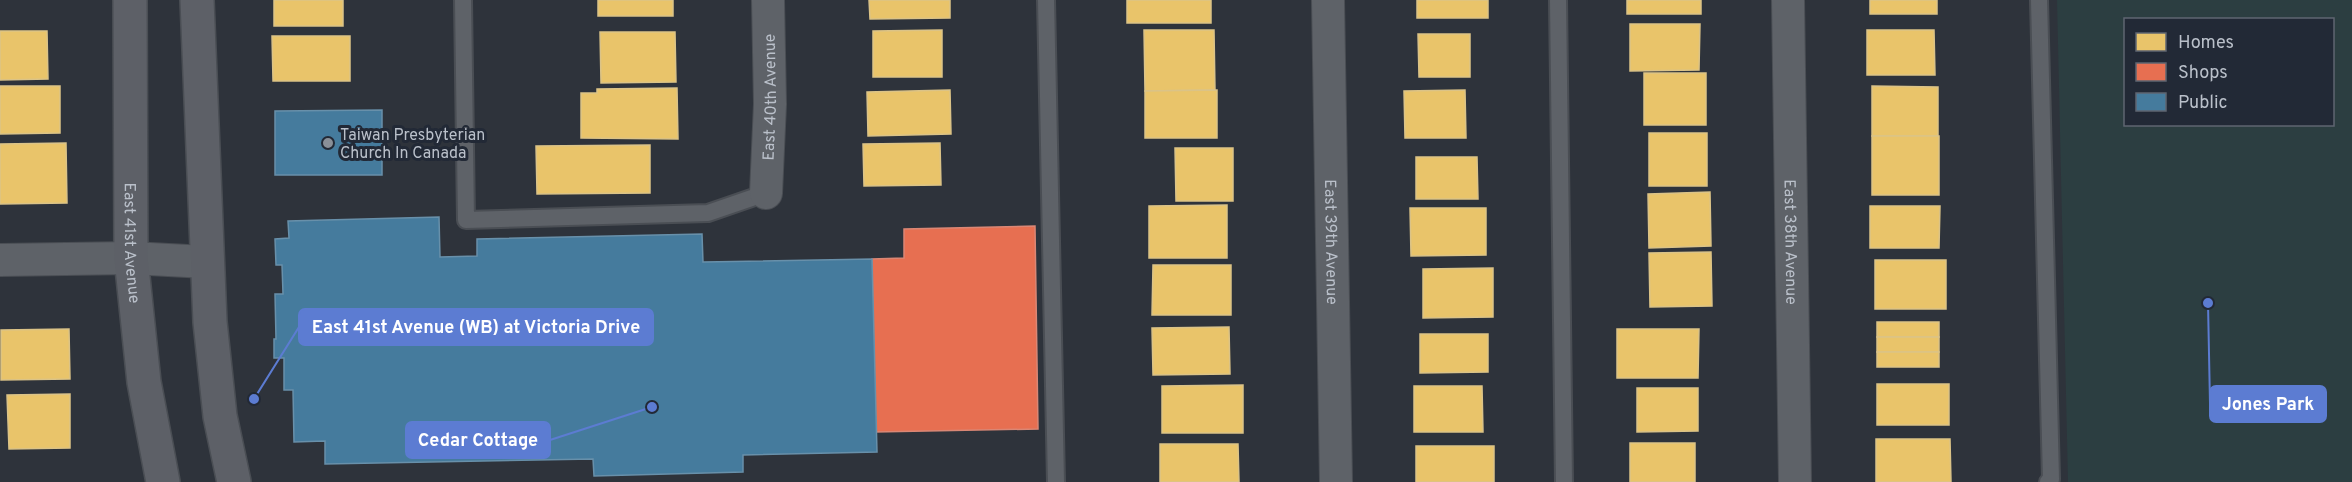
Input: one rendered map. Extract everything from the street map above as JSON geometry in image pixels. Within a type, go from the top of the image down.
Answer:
[{"type":"main road","name":"East 41st Avenue","points":[[130,0],[131,258],[144,382],[163,482]]},
{"type":"main road","points":[[197,0],[210,322],[220,416],[234,482]]},
{"type":"street","name":"East 40th Avenue","points":[[766,193],[770,104],[768,0]]},
{"type":"street","name":"East 39th Avenue","points":[[1328,0],[1336,482]]},
{"type":"street","name":"East 38th Avenue","points":[[1788,0],[1795,482]]},
{"type":"street","points":[[0,260],[131,258],[206,262]]},
{"type":"lane","points":[[464,0],[466,220],[708,213],[766,193]]},
{"type":"lane","points":[[1046,0],[1056,482]]},
{"type":"lane","points":[[1558,0],[1564,482]]},
{"type":"lane","points":[[2039,0],[2051,479],[2048,482]]},
{"type":"shaded area","points":[[2057,0],[2352,0],[2352,482],[2068,482]]},
{"type":"building: Homes","points":[[274,0],[343,0],[343,26],[274,26]]},
{"type":"building: Homes","points":[[598,0],[673,0],[673,16],[598,16]]},
{"type":"building: Homes","points":[[869,0],[950,0],[950,18],[870,19]]},
{"type":"building: Homes","points":[[1127,0],[1211,0],[1211,23],[1127,23]]},
{"type":"building: Homes","points":[[1417,0],[1488,0],[1488,18],[1417,18]]},
{"type":"building: Homes","points":[[1627,0],[1701,0],[1701,14],[1627,14]]},
{"type":"building: Homes","points":[[1870,0],[1937,0],[1937,14],[1870,14]]},
{"type":"building: Homes","points":[[1630,24],[1700,24],[1699,70],[1630,71]]},
{"type":"building: Homes","points":[[942,30],[942,77],[873,77],[873,31]]},
{"type":"building: Homes","points":[[1144,30],[1214,30],[1215,90],[1145,91]]},
{"type":"building: Homes","points":[[1867,30],[1934,30],[1935,75],[1867,75]]},
{"type":"building: Homes","points":[[0,31],[47,31],[48,79],[0,80]]},
{"type":"building: Homes","points":[[600,32],[675,32],[676,82],[601,83]]},
{"type":"building: Homes","points":[[1418,34],[1470,34],[1470,77],[1419,77]]},
{"type":"building: Homes","points":[[272,36],[350,36],[350,81],[273,81]]},
{"type":"building: Homes","points":[[1644,73],[1706,73],[1706,125],[1644,125]]},
{"type":"building: Homes","points":[[0,86],[60,86],[60,133],[0,134]]},
{"type":"building: Homes","points":[[1872,86],[1938,87],[1938,136],[1872,136]]},
{"type":"building: Homes","points":[[677,88],[678,139],[581,138],[581,93],[597,93],[597,89]]},
{"type":"building: Homes","points":[[950,90],[951,134],[868,136],[867,92]]},
{"type":"building: Homes","points":[[1217,90],[1217,138],[1145,138],[1145,91]]},
{"type":"building: Homes","points":[[1465,90],[1466,138],[1405,138],[1404,91]]},
{"type":"building: Homes","points":[[1649,133],[1707,133],[1707,186],[1649,186]]},
{"type":"building: Homes","points":[[1872,136],[1939,136],[1939,195],[1872,195]]},
{"type":"building: Homes","points":[[66,143],[67,203],[0,204],[0,144]]},
{"type":"building: Homes","points":[[940,143],[941,185],[864,186],[863,144]]},
{"type":"building: Homes","points":[[650,145],[650,193],[537,194],[536,146]]},
{"type":"building: Homes","points":[[1175,148],[1233,148],[1233,201],[1176,201]]},
{"type":"building: Homes","points":[[1416,157],[1477,157],[1478,199],[1416,199]]},
{"type":"building: Homes","points":[[1710,192],[1711,246],[1649,248],[1648,194]]},
{"type":"building: Homes","points":[[1227,205],[1227,258],[1149,258],[1149,206]]},
{"type":"building: Homes","points":[[1870,206],[1940,206],[1939,248],[1870,248]]},
{"type":"building: Homes","points":[[1410,208],[1486,208],[1486,255],[1411,256]]},
{"type":"building: Homes","points":[[1711,252],[1712,306],[1650,307],[1649,253]]},
{"type":"building: Homes","points":[[1875,260],[1946,260],[1946,309],[1875,309]]},
{"type":"building: Homes","points":[[1153,265],[1231,265],[1231,315],[1152,315]]},
{"type":"building: Homes","points":[[1493,268],[1493,317],[1423,318],[1423,269]]},
{"type":"building: Homes","points":[[1877,322],[1939,322],[1939,337],[1877,337]]},
{"type":"building: Homes","points":[[1229,327],[1230,374],[1153,375],[1152,328]]},
{"type":"building: Homes","points":[[69,329],[70,379],[1,380],[1,330]]},
{"type":"building: Homes","points":[[1617,329],[1699,329],[1698,378],[1617,378]]},
{"type":"building: Homes","points":[[1420,334],[1488,334],[1488,372],[1420,373]]},
{"type":"building: Homes","points":[[1877,337],[1939,337],[1939,352],[1877,352]]},
{"type":"building: Homes","points":[[1877,352],[1939,352],[1939,367],[1877,367]]},
{"type":"building: Homes","points":[[1877,384],[1949,384],[1949,425],[1877,425]]},
{"type":"building: Homes","points":[[1243,385],[1243,433],[1162,433],[1162,386]]},
{"type":"building: Homes","points":[[1414,386],[1482,386],[1483,432],[1414,432]]},
{"type":"building: Homes","points":[[1637,388],[1698,388],[1698,431],[1637,432]]},
{"type":"building: Homes","points":[[70,394],[70,448],[9,449],[7,395]]},
{"type":"building: Homes","points":[[1876,439],[1950,439],[1951,482],[1876,482]]},
{"type":"building: Homes","points":[[1630,443],[1695,443],[1695,482],[1630,482]]},
{"type":"building: Homes","points":[[1160,444],[1238,444],[1239,482],[1160,482]]},
{"type":"building: Homes","points":[[1416,446],[1494,446],[1494,482],[1416,482]]},
{"type":"building: Shops","points":[[1035,226],[1038,429],[875,432],[872,259],[904,258],[904,229]]},
{"type":"building: Public","name":"Taiwan Presbyterian Church In Canada","points":[[382,110],[382,175],[275,175],[275,111]]},
{"type":"building: Public","points":[[439,217],[440,257],[477,256],[477,239],[702,234],[703,262],[872,259],[877,452],[743,455],[743,472],[594,476],[593,459],[325,464],[325,441],[294,442],[293,390],[284,390],[284,358],[274,358],[275,294],[283,294],[282,265],[276,265],[275,239],[289,238],[288,221]]},
{"type":"place","name":"Taiwan Presbyterian Church In Canada","points":[[328,143]]},
{"type":"place","name":"Jones Park","points":[[2208,303]]},
{"type":"place","name":"East 41st Avenue (WB) at Victoria Drive","points":[[254,399]]},
{"type":"place","name":"Cedar Cottage","points":[[652,407]]}]
